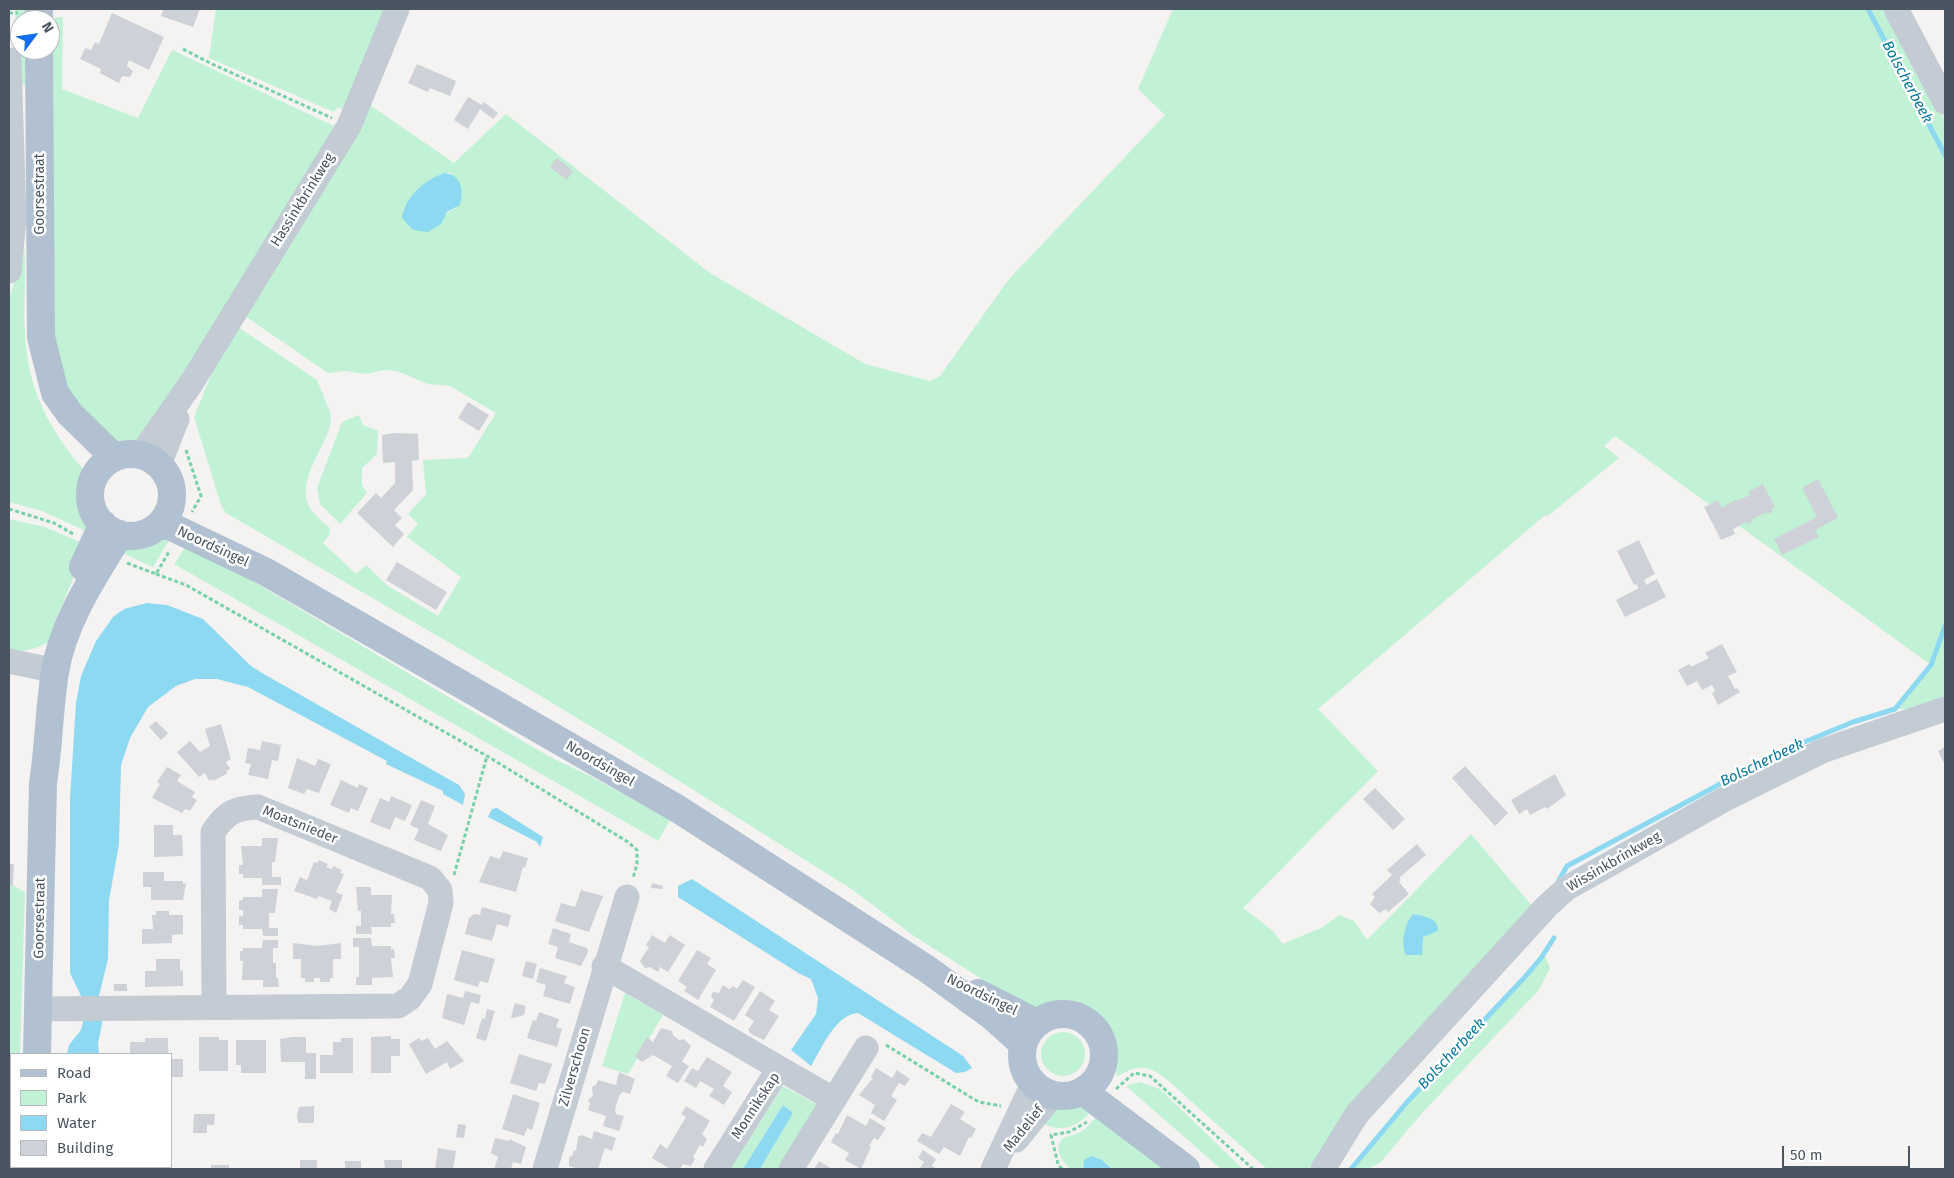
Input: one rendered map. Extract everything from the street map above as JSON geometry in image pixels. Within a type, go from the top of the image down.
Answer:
[{"type":"main road","name":"Goorsestraat","points":[[39,60],[42,337],[56,393],[70,414],[128,463]]},
{"type":"main road","points":[[128,463],[172,486],[175,519],[144,534],[106,540],[91,500],[91,486],[128,463]]},
{"type":"main road","name":"Noordsingel","points":[[175,519],[678,809],[927,969],[993,1017],[1030,1033]]},
{"type":"main road","name":"Goorsestraat","points":[[37,1053],[51,1009],[43,783],[49,747],[49,669],[85,593],[106,540]]},
{"type":"main road","points":[[1065,1014],[1082,1018],[1094,1028],[1102,1042],[1105,1056],[1092,1082],[1069,1096],[1042,1090],[1025,1073],[1021,1058],[1030,1033],[1049,1016],[1065,1014]]},
{"type":"main road","points":[[1092,1082],[1183,1166]]},
{"type":"street","name":"Hassinkbrinkweg","points":[[128,463],[192,382],[349,126],[397,9]]},
{"type":"street","points":[[1896,9],[1945,102]]},
{"type":"street","points":[[9,60],[14,219],[9,271]]},
{"type":"street","points":[[9,661],[49,669]]},
{"type":"street","name":"Wissinkbrinkweg","points":[[1323,1169],[1357,1114],[1547,906],[1567,888],[1725,799],[1822,751],[1945,709]]},
{"type":"street","name":"Moatsnieder","points":[[214,1006],[213,832],[223,817],[241,808],[258,807],[430,878],[440,890]]},
{"type":"street","points":[[51,1009],[214,1006],[398,1006],[410,998],[420,984],[442,903],[440,890]]},
{"type":"street","name":"Zilverschoon","points":[[545,1169],[604,966],[627,897]]},
{"type":"street","points":[[604,966],[779,1068]]},
{"type":"street","points":[[791,1169],[866,1048]]},
{"type":"street","name":"Monnikskap","points":[[716,1169],[779,1068],[833,1099]]},
{"type":"street","name":"Madelief","points":[[995,1166],[1032,1126],[1042,1090]]},
{"type":"path","points":[[183,49],[349,126]]},
{"type":"path","points":[[156,574],[175,519],[200,496],[184,444]]},
{"type":"path","points":[[9,509],[106,540],[156,574],[186,585],[487,756],[628,842],[637,850],[637,864],[627,897]]},
{"type":"path","points":[[440,890],[456,874],[487,756]]},
{"type":"path","points":[[866,1048],[876,1041],[883,1043],[979,1102],[999,1105],[1032,1126]]},
{"type":"green space","points":[[15,9],[31,9],[31,10]]},
{"type":"green space","points":[[216,9],[390,9],[343,110],[338,107],[334,112],[209,58]]},
{"type":"green space","points":[[1173,9],[1886,9],[1945,120],[1945,701],[1925,709],[1895,709],[1931,665],[1615,436],[1604,446],[1619,458],[1549,515],[1544,516],[1318,709],[1378,771],[1243,908],[1272,930],[1283,944],[1323,927],[1339,915],[1354,921],[1367,940],[1471,834],[1534,908],[1317,1169],[1267,1169],[1164,1077],[1141,1067],[1117,1076],[1110,1041],[1094,1016],[1079,1009],[1031,1007],[996,988],[914,936],[853,890],[625,747],[226,513],[221,505],[194,417],[232,323],[317,380],[330,412],[331,421],[328,432],[312,466],[306,489],[307,501],[313,512],[330,528],[329,536],[323,543],[356,574],[366,565],[388,586],[438,616],[461,577],[407,537],[418,524],[408,514],[426,494],[423,460],[468,458],[496,413],[450,386],[428,384],[397,371],[384,370],[367,374],[345,371],[328,373],[239,312],[370,105],[454,163],[506,114],[710,273],[865,364],[930,381],[940,376],[1009,279],[1165,115],[1138,89]],"holes":[[[444,173],[451,173],[456,208],[444,215],[403,212],[419,188],[431,179]],[[1414,914],[1434,920],[1423,937],[1419,955]]]},
{"type":"green space","points":[[60,17],[63,17],[62,89],[138,118],[172,50],[334,126],[158,420],[134,446],[116,444],[71,407],[53,365],[50,60],[60,60]]},
{"type":"green space","points":[[18,60],[31,60],[32,86],[19,84]]},
{"type":"green space","points":[[24,245],[25,334],[30,372],[35,390],[50,423],[83,469],[83,495],[93,518],[88,532],[42,511],[9,502],[9,300]]},
{"type":"green space","points":[[359,415],[363,425],[378,431],[377,454],[362,468],[362,485],[367,493],[340,524],[320,504],[317,488],[342,422]]},
{"type":"green space","points":[[9,519],[45,527],[87,545],[53,627],[50,642],[25,651],[9,651]]},
{"type":"green space","points":[[171,537],[153,567],[118,551],[143,540]]},
{"type":"green space","points":[[188,543],[550,757],[592,777],[670,820],[657,843],[658,841],[648,835],[174,564]]},
{"type":"green space","points":[[9,883],[25,892],[20,1053],[10,1053],[10,1168],[16,1169],[9,1169]]},
{"type":"green space","points":[[1544,954],[1550,968],[1538,991],[1422,1113],[1380,1163],[1367,1169],[1351,1169],[1408,1101],[1524,979]]},
{"type":"green space","points":[[625,993],[663,1015],[628,1074],[602,1066]]},
{"type":"green space","points":[[1063,1032],[1075,1036],[1081,1042],[1085,1054],[1081,1066],[1075,1072],[1063,1076],[1051,1072],[1045,1066],[1041,1054],[1045,1042],[1051,1036]]},
{"type":"green space","points":[[1140,1082],[1160,1089],[1243,1169],[1221,1169],[1126,1086]]},
{"type":"green space","points":[[783,1086],[821,1107],[785,1169],[760,1169],[793,1113],[783,1105],[743,1169],[730,1169]]},
{"type":"green space","points":[[1073,1104],[1094,1108],[1082,1120],[1069,1127],[1055,1128],[1039,1121],[1050,1113]]},
{"type":"green space","points":[[1101,1110],[1174,1169],[1112,1169],[1102,1160],[1082,1165],[1083,1169],[1070,1169],[1058,1150],[1060,1142],[1064,1138],[1085,1129]]},
{"type":"water","points":[[444,173],[455,177],[460,184],[462,195],[460,205],[447,212],[441,224],[428,232],[413,230],[402,218],[407,203],[423,185]]},
{"type":"water","points":[[147,603],[167,605],[203,619],[251,666],[459,785],[465,794],[463,805],[443,794],[443,791],[386,764],[387,761],[248,687],[217,679],[195,679],[176,686],[148,707],[130,738],[121,765],[119,844],[109,900],[108,959],[98,1000],[102,1023],[98,1044],[99,1053],[67,1053],[69,1045],[81,1030],[84,1018],[83,1000],[70,973],[70,800],[76,703],[81,676],[96,641],[113,617],[124,609]]},
{"type":"water","points":[[497,808],[543,837],[540,847],[537,842],[488,817],[492,809]]},
{"type":"water","points":[[692,879],[963,1056],[972,1068],[965,1072],[956,1073],[858,1013],[850,1015],[836,1026],[811,1066],[791,1050],[816,1014],[818,998],[811,979],[800,974],[678,897],[678,886]]},
{"type":"water","points":[[1414,914],[1433,920],[1438,931],[1423,937],[1422,955],[1406,955],[1403,945],[1404,933],[1408,922]]},
{"type":"water","points":[[783,1105],[793,1113],[760,1169],[743,1169]]},
{"type":"water","points":[[1091,1156],[1102,1160],[1112,1169],[1083,1169],[1084,1160]]},
{"type":"building","points":[[164,9],[200,9],[193,27],[161,16]]},
{"type":"building","points":[[112,13],[164,37],[149,70],[129,60],[127,66],[133,71],[130,77],[122,76],[119,83],[100,73],[101,69],[80,59],[85,48],[91,50],[95,42],[99,44]]},
{"type":"building","points":[[417,64],[456,81],[450,96],[430,88],[428,92],[408,83]]},
{"type":"building","points":[[468,97],[482,105],[484,102],[498,113],[493,119],[480,109],[468,129],[454,120]]},
{"type":"building","points":[[557,158],[573,171],[567,180],[550,167]]},
{"type":"building","points":[[468,402],[489,415],[479,431],[458,418]]},
{"type":"building","points":[[396,433],[418,434],[419,460],[412,461],[413,490],[394,510],[402,518],[395,525],[404,534],[393,547],[357,513],[376,493],[381,498],[395,483],[395,462],[383,463],[382,435]]},
{"type":"building","points":[[1818,479],[1838,518],[1815,530],[1819,537],[1782,555],[1774,539],[1817,517],[1802,488]]},
{"type":"building","points":[[1763,484],[1775,507],[1771,509],[1773,511],[1768,514],[1767,512],[1751,520],[1752,522],[1747,524],[1746,522],[1733,529],[1735,534],[1721,540],[1704,507],[1718,500],[1722,508],[1735,500],[1750,495],[1748,492]]},
{"type":"building","points":[[1639,540],[1655,574],[1644,580],[1646,585],[1657,579],[1666,597],[1625,617],[1616,600],[1639,588],[1636,584],[1634,585],[1617,551]]},
{"type":"building","points":[[397,562],[447,592],[436,610],[386,580]]},
{"type":"building","points":[[1722,644],[1737,672],[1728,676],[1735,689],[1737,688],[1740,692],[1718,705],[1712,693],[1715,691],[1712,685],[1702,690],[1697,681],[1687,686],[1678,670],[1690,664],[1691,667],[1709,658],[1705,653]]},
{"type":"building","points":[[156,721],[168,733],[161,740],[149,727]]},
{"type":"building","points":[[221,724],[231,759],[226,762],[230,769],[226,771],[228,773],[213,781],[212,779],[209,781],[205,773],[199,777],[177,752],[190,741],[200,752],[210,746],[205,729]]},
{"type":"building","points":[[262,741],[281,745],[278,761],[272,760],[268,779],[248,775],[251,764],[245,763],[248,748],[260,750]]},
{"type":"building","points":[[1945,747],[1945,765],[1938,751]]},
{"type":"building","points":[[297,758],[315,766],[318,759],[331,764],[319,793],[307,789],[304,794],[288,788]]},
{"type":"building","points":[[1465,766],[1508,813],[1495,826],[1452,778]]},
{"type":"building","points":[[167,767],[181,775],[177,781],[195,792],[192,797],[197,800],[190,811],[185,809],[182,813],[152,798],[160,784],[157,782]]},
{"type":"building","points":[[1555,774],[1566,795],[1547,809],[1545,807],[1530,815],[1527,809],[1519,814],[1511,800]]},
{"type":"building","points":[[341,780],[358,788],[359,784],[368,788],[358,811],[351,808],[349,813],[330,805]]},
{"type":"building","points":[[1375,788],[1405,819],[1393,830],[1363,799]]},
{"type":"building","points":[[391,796],[412,805],[405,821],[395,817],[390,830],[370,822],[380,798],[389,802]]},
{"type":"building","points":[[421,800],[435,806],[428,824],[448,835],[441,851],[414,840],[419,829],[410,825]]},
{"type":"building","points":[[154,825],[173,825],[173,835],[182,835],[183,856],[154,857]]},
{"type":"building","points":[[262,838],[278,838],[275,862],[272,862],[272,877],[281,877],[281,885],[262,885],[262,878],[243,878],[243,874],[239,874],[239,865],[243,865],[241,846],[262,846]]},
{"type":"building","points":[[1417,844],[1426,855],[1399,878],[1401,880],[1399,882],[1409,894],[1388,912],[1386,909],[1379,913],[1370,904],[1375,897],[1372,894],[1392,875],[1387,870]]},
{"type":"building","points":[[503,851],[528,858],[525,868],[523,867],[516,892],[479,882],[490,856],[500,859]]},
{"type":"building","points":[[319,860],[328,864],[326,867],[332,869],[333,866],[342,870],[340,873],[344,874],[336,892],[343,895],[336,913],[329,909],[332,901],[318,896],[317,899],[294,891],[300,877],[307,880],[314,862],[318,863]]},
{"type":"building","points":[[9,864],[14,864],[13,886],[9,885]]},
{"type":"building","points":[[143,872],[164,872],[164,881],[183,881],[183,884],[186,883],[183,900],[151,900],[151,887],[143,887]]},
{"type":"building","points":[[652,883],[663,886],[662,889],[651,888]]},
{"type":"building","points":[[356,887],[371,887],[371,895],[392,895],[391,914],[394,914],[395,923],[391,923],[391,927],[371,927],[372,934],[356,934],[356,926],[361,926],[361,911],[358,911]]},
{"type":"building","points":[[262,889],[278,889],[275,913],[269,913],[269,928],[278,928],[278,936],[263,936],[262,929],[243,929],[243,925],[239,925],[239,916],[243,916],[243,910],[239,910],[239,901],[243,900],[243,897],[262,897]]},
{"type":"building","points":[[581,890],[603,896],[589,932],[555,921],[561,903],[575,907]]},
{"type":"building","points":[[482,907],[511,915],[508,927],[497,924],[492,941],[465,934],[469,918],[474,914],[480,915]]},
{"type":"building","points":[[156,911],[169,911],[169,915],[183,915],[183,934],[172,935],[172,943],[142,944],[142,929],[153,929],[152,915],[156,915]]},
{"type":"building","points":[[553,928],[571,934],[569,942],[587,948],[588,952],[581,966],[555,958],[558,947],[548,944]]},
{"type":"building","points":[[652,935],[665,943],[670,935],[685,945],[668,972],[660,967],[658,972],[650,967],[645,968],[640,961],[649,947],[646,945]]},
{"type":"building","points":[[353,938],[371,938],[372,946],[391,946],[391,949],[394,949],[395,958],[391,958],[393,977],[372,978],[372,985],[356,985],[356,977],[359,977],[359,947],[353,947]]},
{"type":"building","points":[[263,940],[278,940],[278,948],[273,948],[273,963],[276,963],[276,978],[278,978],[279,987],[263,987],[263,980],[242,980],[243,961],[240,961],[240,951],[243,951],[243,948],[262,948]]},
{"type":"building","points":[[293,943],[317,946],[341,943],[341,959],[333,959],[333,978],[330,978],[330,982],[320,982],[320,978],[314,978],[314,982],[305,982],[305,978],[301,978],[301,959],[293,959]]},
{"type":"building","points":[[462,950],[495,959],[488,983],[480,981],[478,987],[454,980]]},
{"type":"building","points":[[697,950],[711,958],[707,964],[716,970],[698,1000],[684,991],[687,987],[678,981]]},
{"type":"building","points":[[156,959],[180,959],[180,971],[183,970],[183,986],[145,987],[145,971],[156,971]]},
{"type":"building","points":[[526,961],[537,964],[533,979],[522,976]]},
{"type":"building","points":[[540,968],[567,976],[564,983],[575,987],[570,1004],[543,996],[546,985],[536,982]]},
{"type":"building","points":[[743,980],[755,987],[734,1021],[710,1007],[714,1000],[711,996],[713,992],[719,993],[723,985],[729,989],[733,986],[737,989]]},
{"type":"building","points":[[114,984],[127,984],[127,991],[114,991]]},
{"type":"building","points":[[465,991],[481,995],[479,1004],[471,1002],[464,1025],[442,1018],[447,994],[463,998]]},
{"type":"building","points":[[760,991],[775,1001],[769,1010],[779,1016],[764,1040],[751,1034],[748,1030],[754,1021],[745,1015]]},
{"type":"building","points":[[515,1003],[526,1006],[524,1015],[513,1018],[511,1017]]},
{"type":"building","points":[[487,1009],[495,1011],[486,1041],[476,1038],[482,1018],[485,1019]]},
{"type":"building","points":[[539,1012],[559,1019],[556,1027],[562,1029],[557,1047],[527,1038],[533,1020],[536,1021]]},
{"type":"building","points":[[661,1028],[672,1031],[673,1035],[679,1040],[684,1039],[691,1046],[682,1062],[689,1066],[678,1083],[666,1076],[672,1066],[653,1055],[642,1062],[635,1057],[647,1037],[653,1042]]},
{"type":"building","points":[[391,1036],[391,1039],[400,1039],[400,1056],[391,1056],[391,1073],[371,1073],[371,1037]]},
{"type":"building","points":[[199,1037],[219,1037],[219,1040],[228,1040],[228,1071],[199,1071]]},
{"type":"building","points":[[306,1037],[306,1053],[316,1053],[316,1079],[305,1079],[305,1062],[281,1062],[280,1039]]},
{"type":"building","points":[[145,1038],[168,1038],[168,1053],[130,1053],[130,1042],[145,1042]]},
{"type":"building","points":[[341,1038],[353,1038],[353,1073],[320,1073],[320,1055],[333,1055],[333,1042],[341,1042]]},
{"type":"building","points":[[419,1038],[421,1041],[428,1038],[435,1049],[447,1041],[464,1061],[450,1069],[447,1062],[426,1074],[409,1044]]},
{"type":"building","points":[[236,1040],[266,1040],[266,1073],[241,1073],[241,1065],[236,1065]]},
{"type":"building","points":[[519,1054],[552,1064],[545,1084],[539,1083],[536,1091],[510,1083]]},
{"type":"building","points":[[707,1057],[732,1072],[723,1086],[732,1092],[724,1105],[709,1096],[714,1089],[700,1081],[696,1088],[684,1081],[692,1068],[698,1071]]},
{"type":"building","points":[[172,1059],[183,1059],[183,1077],[172,1077]]},
{"type":"building","points":[[876,1068],[892,1078],[897,1070],[910,1079],[905,1086],[899,1083],[891,1096],[897,1100],[884,1121],[871,1113],[875,1105],[859,1095],[873,1078],[871,1077]]},
{"type":"building","points":[[619,1072],[635,1079],[630,1094],[623,1092],[620,1094],[617,1102],[616,1114],[624,1116],[619,1131],[603,1126],[606,1116],[588,1110],[590,1104],[588,1100],[593,1096],[592,1087],[596,1085],[598,1080],[616,1085]]},
{"type":"building","points":[[513,1094],[540,1103],[532,1130],[527,1128],[524,1136],[502,1129]]},
{"type":"building","points":[[951,1104],[965,1112],[960,1119],[976,1129],[971,1138],[969,1137],[960,1156],[944,1147],[939,1154],[917,1141],[922,1133],[931,1137]]},
{"type":"building","points":[[314,1106],[314,1123],[298,1123],[299,1107]]},
{"type":"building","points":[[686,1106],[710,1121],[702,1134],[707,1139],[703,1147],[700,1145],[693,1157],[695,1159],[691,1166],[683,1164],[680,1169],[670,1169],[652,1158],[660,1144],[667,1149],[686,1117],[681,1114]]},
{"type":"building","points":[[194,1114],[215,1114],[214,1125],[207,1125],[207,1133],[193,1133]]},
{"type":"building","points":[[847,1115],[866,1126],[870,1118],[886,1128],[878,1140],[874,1138],[869,1146],[871,1147],[861,1169],[845,1160],[849,1153],[831,1142],[836,1133],[838,1134]]},
{"type":"building","points":[[458,1124],[466,1125],[464,1138],[456,1137]]},
{"type":"building","points":[[594,1131],[616,1138],[612,1151],[605,1148],[598,1169],[579,1169],[569,1166],[569,1157],[572,1156],[574,1150],[576,1151],[578,1137],[581,1135],[592,1139]]},
{"type":"building","points":[[495,1138],[509,1141],[509,1139],[526,1147],[521,1164],[513,1162],[511,1169],[494,1169],[498,1157],[491,1153]]},
{"type":"building","points":[[438,1148],[456,1151],[453,1169],[435,1169]]},
{"type":"building","points":[[923,1150],[936,1159],[932,1166],[937,1169],[919,1169],[924,1162],[918,1158]]},
{"type":"building","points":[[300,1160],[317,1160],[317,1169],[300,1169]]},
{"type":"building","points":[[384,1160],[402,1160],[402,1169],[385,1169]]},
{"type":"building","points":[[345,1161],[361,1161],[361,1169],[345,1169]]},
{"type":"building","points":[[819,1161],[832,1169],[814,1169]]},
{"type":"building","points":[[211,1165],[229,1165],[229,1169],[211,1169]]},
{"type":"building","points":[[118,1168],[149,1168],[149,1169]]},
{"type":"waterway","name":"Bolscherbeek","points":[[1868,9],[1945,155]]},
{"type":"waterway","name":"Bolscherbeek","points":[[1558,882],[1567,866],[1780,752],[1853,722],[1895,709],[1931,665],[1945,626]]},
{"type":"waterway","name":"Bolscherbeek","points":[[1351,1169],[1408,1101],[1524,978],[1541,958],[1554,938]]}]
